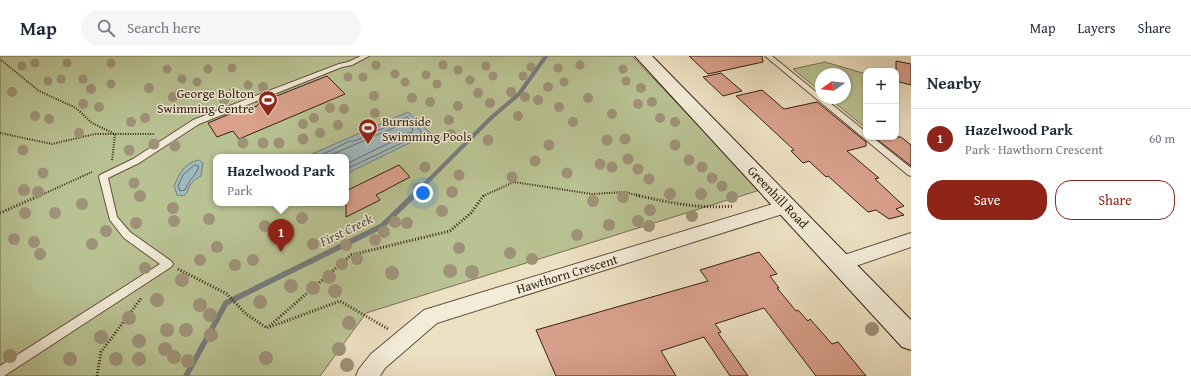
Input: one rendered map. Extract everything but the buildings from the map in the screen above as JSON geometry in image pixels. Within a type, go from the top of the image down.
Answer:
[{"type":"main road","name":"Greenhill Road","points":[[643,56],[841,262],[911,338]]},
{"type":"street","name":"Hawthorn Crescent","points":[[367,376],[378,361],[432,316],[786,206]]},
{"type":"street","points":[[841,262],[911,240]]},
{"type":"lane","points":[[0,372],[168,264],[127,234],[113,218],[103,177],[136,161],[196,122],[341,65],[350,64],[366,56]]},
{"type":"lane","points":[[768,56],[863,133]]},
{"type":"lane","points":[[872,140],[911,173]]},
{"type":"path","points":[[1,60],[38,91],[76,108],[92,123],[115,134]]},
{"type":"path","points":[[0,133],[52,144],[95,134],[161,134]]},
{"type":"path","points":[[115,134],[112,163],[136,161]]},
{"type":"path","points":[[0,213],[98,169]]},
{"type":"path","points":[[267,328],[352,255],[450,231],[471,213],[484,194],[514,182],[592,194],[625,192],[669,203],[710,208],[738,206]]},
{"type":"path","points":[[168,264],[227,294],[246,314],[267,328]]},
{"type":"path","points":[[96,376],[101,352],[144,295]]},
{"type":"path","points":[[267,328],[340,301],[405,338]]},
{"type":"green space","points":[[0,56],[632,56],[760,190],[366,313],[320,376],[0,376]]},
{"type":"green space","points":[[825,62],[846,68],[815,68],[815,87],[793,69]]},
{"type":"green space","points":[[851,70],[863,73],[862,125],[836,104],[851,104]]},
{"type":"water","name":"Burnside Swimming Pools","points":[[408,112],[430,133],[349,173],[349,154],[312,154]]},
{"type":"water","points":[[199,160],[203,163],[201,176],[191,184],[185,195],[177,195],[174,186],[180,173],[190,163]]},
{"type":"waterway","name":"First Creek","points":[[414,195],[491,118],[519,94],[546,56]]},
{"type":"waterway","name":"First Creek","points":[[186,376],[226,303],[382,226],[414,195]]},
{"type":"place","name":"George Bolton Swimming Centre","points":[[268,117]]},
{"type":"place","name":"Burnside Swimming Pools","points":[[368,145]]},
{"type":"place","name":"Hazelwood Park","points":[[281,252]]}]
